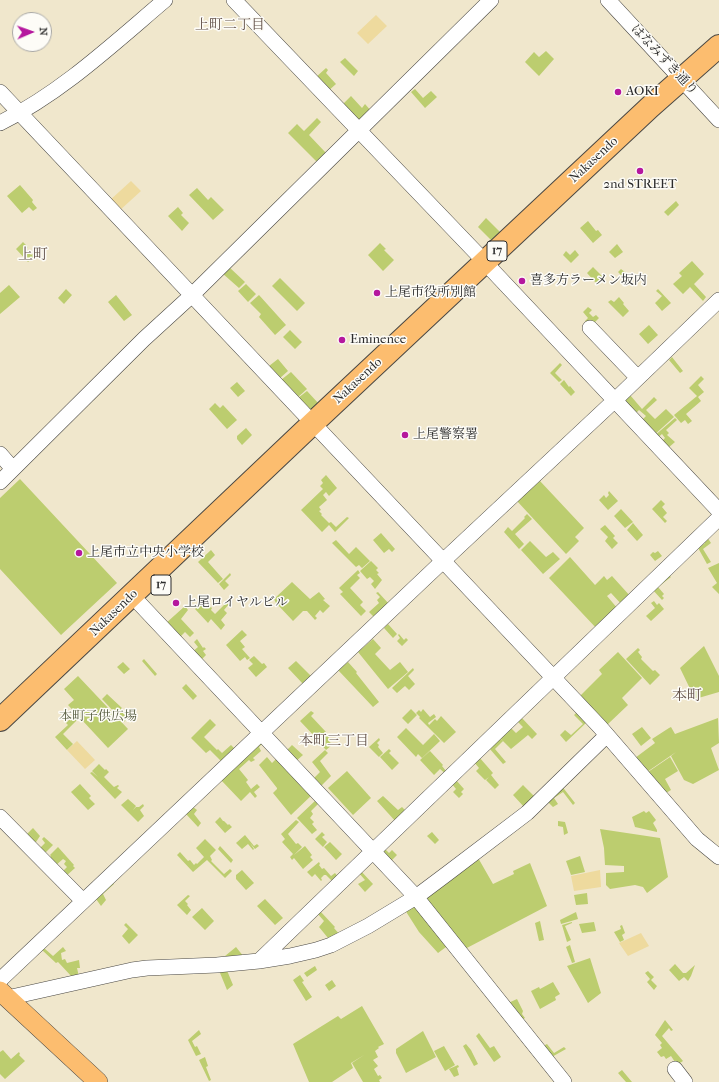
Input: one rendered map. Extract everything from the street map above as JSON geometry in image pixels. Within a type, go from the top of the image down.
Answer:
[{"type":"highway","name":"Nakasendo","points":[[0,736],[140,604],[318,429],[488,266],[685,83],[719,46]]},
{"type":"highway","name":"Nakasendo","points":[[685,83],[719,62]]},
{"type":"highway","name":"Nakasendo","points":[[0,720],[318,429]]},
{"type":"main road","points":[[4,995],[98,1082]]},
{"type":"street","points":[[0,123],[20,113],[66,82],[165,0]]},
{"type":"street","points":[[234,0],[719,511]]},
{"type":"street","points":[[0,482],[491,0]]},
{"type":"street","name":"はなみずき通り","points":[[608,0],[719,120]]},
{"type":"street","points":[[0,92],[191,296],[554,678],[607,735],[697,839],[719,857]]},
{"type":"street","points":[[0,980],[614,401],[719,300]]},
{"type":"street","points":[[590,328],[638,378]]},
{"type":"street","points":[[0,454],[14,469]]},
{"type":"street","points":[[259,961],[374,852],[719,518]]},
{"type":"street","points":[[140,604],[416,897],[564,1082]]},
{"type":"street","points":[[4,995],[147,968],[217,965],[259,961],[290,956],[331,946],[416,897],[527,813],[607,735]]},
{"type":"street","points":[[0,817],[83,901]]},
{"type":"street","points":[[675,1069],[685,1082]]},
{"type":"green space","points":[[546,51],[554,59],[539,76],[525,62],[534,52],[539,57]]},
{"type":"green space","points":[[345,58],[358,71],[354,76],[340,62]]},
{"type":"green space","points":[[326,68],[328,70],[326,73],[336,84],[327,92],[315,78]]},
{"type":"green space","points":[[415,89],[423,98],[431,91],[437,97],[425,108],[411,92]]},
{"type":"green space","points":[[351,96],[362,108],[365,104],[372,112],[359,125],[341,106]]},
{"type":"green space","points":[[317,118],[321,122],[309,135],[326,153],[317,162],[288,133],[297,124],[304,131]]},
{"type":"green space","points":[[20,185],[33,200],[32,202],[37,208],[33,211],[29,207],[22,213],[7,196]]},
{"type":"green space","points":[[197,188],[208,200],[211,197],[224,210],[213,220],[189,195]]},
{"type":"green space","points":[[676,201],[679,205],[668,216],[664,212]]},
{"type":"green space","points":[[178,207],[183,213],[181,215],[189,223],[182,231],[168,216]]},
{"type":"green space","points":[[486,218],[502,234],[494,243],[478,227]]},
{"type":"green space","points":[[588,221],[596,231],[598,230],[602,235],[593,243],[580,228]]},
{"type":"green space","points":[[23,242],[28,247],[26,249],[31,255],[34,253],[36,255],[28,262],[16,249]]},
{"type":"green space","points":[[380,243],[386,249],[384,250],[394,260],[383,271],[368,255]]},
{"type":"green space","points":[[617,244],[623,252],[615,258],[609,252]]},
{"type":"green space","points":[[575,250],[579,255],[571,263],[563,255],[566,251],[570,255]]},
{"type":"green space","points":[[692,261],[704,274],[694,284],[706,297],[703,301],[690,287],[683,294],[673,284],[682,276],[679,273]]},
{"type":"green space","points":[[228,266],[245,282],[239,288],[222,273]]},
{"type":"green space","points":[[593,267],[603,277],[596,283],[587,273]]},
{"type":"green space","points":[[621,269],[632,278],[628,282],[618,272]]},
{"type":"green space","points":[[280,278],[305,303],[297,311],[272,286]]},
{"type":"green space","points":[[246,284],[256,294],[248,302],[238,291]]},
{"type":"green space","points":[[9,285],[20,297],[0,314],[0,293]]},
{"type":"green space","points":[[66,289],[72,295],[64,304],[58,298]]},
{"type":"green space","points":[[658,289],[671,303],[662,311],[655,303],[662,296],[656,291]]},
{"type":"green space","points":[[116,295],[132,315],[124,321],[108,302]]},
{"type":"green space","points":[[259,295],[286,325],[275,335],[259,317],[261,314],[250,303]]},
{"type":"green space","points":[[619,297],[629,311],[623,317],[608,302],[611,300],[614,302]]},
{"type":"green space","points":[[588,307],[592,310],[589,313],[593,317],[596,315],[599,318],[590,327],[585,321],[588,318],[583,312]]},
{"type":"green space","points":[[649,325],[658,335],[648,344],[639,334]]},
{"type":"green space","points":[[290,330],[302,342],[295,349],[283,337]]},
{"type":"green space","points":[[672,357],[683,371],[680,373],[669,360]]},
{"type":"green space","points":[[278,359],[288,371],[280,378],[269,366]]},
{"type":"green space","points":[[560,363],[562,365],[555,373],[562,380],[559,382],[550,373]]},
{"type":"green space","points":[[291,372],[307,389],[297,398],[281,380]]},
{"type":"green space","points":[[701,376],[704,379],[698,385],[704,392],[698,397],[701,401],[686,414],[692,421],[688,424],[685,420],[681,423],[674,415],[697,396],[689,388]]},
{"type":"green space","points":[[564,380],[575,392],[571,396],[560,384]]},
{"type":"green space","points":[[237,382],[245,391],[238,397],[230,388]]},
{"type":"green space","points":[[307,391],[319,404],[311,412],[298,398]]},
{"type":"green space","points":[[630,395],[642,409],[654,397],[657,400],[646,410],[655,419],[666,409],[674,417],[652,437],[639,423],[646,416],[639,410],[633,416],[621,403]]},
{"type":"green space","points":[[215,403],[220,408],[223,405],[237,420],[227,429],[209,409]]},
{"type":"green space","points":[[675,418],[677,420],[666,430],[669,433],[667,435],[675,442],[668,448],[660,443],[665,438],[662,434],[656,439],[653,437]]},
{"type":"green space","points":[[246,428],[252,435],[242,445],[237,439],[237,436]]},
{"type":"green space","points":[[326,475],[337,488],[329,496],[326,492],[323,495],[327,500],[319,507],[321,510],[319,511],[322,514],[321,515],[329,523],[331,522],[336,527],[347,517],[349,518],[335,532],[329,525],[322,532],[301,510],[323,489],[320,486],[323,483],[321,480]]},
{"type":"green space","points":[[20,479],[117,583],[61,635],[0,569],[0,498]]},
{"type":"green space","points":[[540,481],[584,528],[575,537],[579,541],[566,554],[517,501]]},
{"type":"green space","points":[[609,491],[618,501],[608,510],[599,500],[604,495],[606,498],[609,495]]},
{"type":"green space","points":[[661,500],[665,504],[662,507],[667,513],[663,517],[667,521],[665,523],[652,509]]},
{"type":"green space","points":[[621,509],[633,522],[625,528],[614,516]]},
{"type":"green space","points":[[527,514],[532,519],[515,534],[524,544],[519,549],[504,532],[508,527],[512,531]]},
{"type":"green space","points":[[633,523],[643,535],[637,541],[627,530]]},
{"type":"green space","points":[[605,525],[615,536],[613,538],[618,543],[612,549],[605,541],[608,537],[600,529]]},
{"type":"green space","points":[[381,533],[395,549],[392,552],[389,549],[384,553],[373,540]]},
{"type":"green space","points":[[707,537],[711,543],[703,549],[711,562],[707,564],[697,546],[699,544],[701,546],[705,543],[703,540]]},
{"type":"green space","points":[[336,540],[349,554],[356,547],[370,561],[362,568],[359,565],[356,567],[332,543]]},
{"type":"green space","points":[[530,541],[546,557],[553,552],[560,559],[543,574],[521,550]]},
{"type":"green space","points":[[211,550],[215,555],[208,562],[223,579],[218,583],[198,562]]},
{"type":"green space","points":[[658,551],[662,556],[655,561],[650,555],[653,552],[655,553]]},
{"type":"green space","points":[[570,557],[595,585],[604,576],[607,580],[612,576],[631,597],[623,606],[611,593],[607,596],[618,609],[598,630],[549,578]]},
{"type":"green space","points":[[371,561],[378,568],[376,570],[379,573],[377,574],[382,580],[375,589],[371,584],[374,581],[370,577],[367,579],[360,571]]},
{"type":"green space","points":[[719,563],[719,594],[712,587],[717,583],[708,568]]},
{"type":"green space","points":[[358,570],[360,573],[357,575],[360,578],[350,588],[363,602],[360,605],[366,611],[361,616],[340,594],[343,592],[339,588]]},
{"type":"green space","points":[[230,573],[231,575],[225,581],[229,585],[224,590],[219,584]]},
{"type":"green space","points":[[668,574],[671,577],[658,587],[664,594],[662,596],[664,598],[662,600],[652,589]]},
{"type":"green space","points":[[292,582],[310,599],[319,592],[325,599],[323,600],[330,606],[323,613],[320,610],[315,616],[317,618],[315,620],[307,611],[303,611],[293,621],[274,599]]},
{"type":"green space","points":[[378,592],[389,604],[375,618],[369,612],[379,603],[377,600],[380,597],[376,593]]},
{"type":"green space","points":[[654,601],[657,605],[659,603],[664,609],[651,621],[646,616],[655,608],[651,603]]},
{"type":"green space","points":[[203,602],[207,607],[209,605],[212,608],[211,610],[215,614],[227,602],[229,604],[224,610],[227,613],[221,620],[225,625],[221,630],[211,619],[208,623],[195,609]]},
{"type":"green space","points":[[185,606],[188,610],[181,619],[194,633],[190,637],[185,632],[178,639],[165,624]]},
{"type":"green space","points":[[388,624],[397,634],[393,638],[384,628]]},
{"type":"green space","points":[[242,630],[247,635],[240,641],[245,647],[242,649],[250,658],[247,660],[245,657],[240,661],[226,645]]},
{"type":"green space","points":[[399,634],[404,640],[406,638],[408,640],[402,646],[397,641],[400,638],[398,635]]},
{"type":"green space","points":[[197,639],[203,648],[204,647],[206,649],[203,651],[206,655],[199,662],[191,653],[198,647],[194,642]]},
{"type":"green space","points":[[373,639],[381,648],[375,654],[390,670],[400,662],[408,672],[388,689],[358,652]]},
{"type":"green space","points":[[704,646],[719,676],[719,692],[695,699],[680,668]]},
{"type":"green space","points":[[638,648],[640,650],[638,652],[642,657],[641,659],[653,671],[655,670],[660,675],[650,685],[626,659]]},
{"type":"green space","points":[[618,652],[642,678],[622,698],[628,705],[608,724],[605,724],[579,697],[602,674],[599,670]]},
{"type":"green space","points":[[254,656],[267,667],[256,677],[248,668],[253,664],[249,660]]},
{"type":"green space","points":[[144,659],[157,674],[155,676],[142,661]]},
{"type":"green space","points":[[296,661],[312,677],[304,685],[288,668]]},
{"type":"green space","points":[[123,662],[130,669],[124,674],[117,667]]},
{"type":"green space","points":[[348,662],[379,702],[373,707],[338,670]]},
{"type":"green space","points":[[413,668],[414,670],[408,676],[415,684],[409,690],[405,686],[397,693],[392,688]]},
{"type":"green space","name":"本町子供広場","points":[[78,676],[128,729],[108,748],[68,705],[74,700],[64,689]]},
{"type":"green space","points":[[186,684],[197,696],[193,700],[182,688]]},
{"type":"green space","points":[[107,694],[122,708],[116,714],[102,699]]},
{"type":"green space","points":[[411,709],[417,715],[408,724],[402,718]]},
{"type":"green space","points":[[423,709],[430,717],[434,714],[436,717],[428,723],[429,725],[435,719],[437,721],[441,716],[456,732],[444,743],[419,718],[420,717],[416,713],[419,710],[421,712]]},
{"type":"green space","points":[[120,711],[122,713],[124,711],[129,716],[124,722],[117,715]]},
{"type":"green space","points":[[311,711],[314,713],[311,716],[326,732],[318,740],[300,721]]},
{"type":"green space","points":[[577,712],[587,722],[566,742],[560,735],[565,730],[571,735],[583,724],[574,715]]},
{"type":"green space","points":[[73,716],[77,720],[63,734],[73,744],[67,750],[55,737],[68,725],[66,723]]},
{"type":"green space","points":[[521,717],[537,734],[532,739],[528,735],[511,749],[499,737],[510,727],[516,733],[523,727],[517,721]]},
{"type":"green space","points":[[718,718],[719,743],[711,748],[719,770],[693,784],[684,780],[671,756],[676,752],[647,772],[635,758],[655,743],[652,739],[671,727],[675,734]]},
{"type":"green space","points":[[210,719],[216,725],[204,737],[222,753],[231,745],[236,750],[222,762],[210,750],[206,753],[191,738]]},
{"type":"green space","points":[[642,727],[651,738],[641,746],[632,734]]},
{"type":"green space","points":[[406,728],[423,745],[434,734],[440,741],[422,758],[418,754],[416,757],[397,737]]},
{"type":"green space","points":[[326,734],[332,745],[326,750],[318,741]]},
{"type":"green space","points":[[379,738],[380,740],[377,743],[379,745],[378,747],[383,753],[379,757],[369,747]]},
{"type":"green space","points":[[499,738],[503,741],[495,749],[506,762],[503,764],[489,748]]},
{"type":"green space","points":[[263,740],[264,742],[259,747],[261,751],[253,758],[255,760],[251,762],[249,760],[239,769],[248,780],[246,782],[251,789],[257,784],[260,787],[254,792],[257,796],[255,798],[250,792],[241,801],[221,780]]},
{"type":"green space","points":[[292,745],[303,755],[295,762],[285,752]]},
{"type":"green space","points":[[389,749],[391,751],[389,753],[399,763],[392,770],[380,757]]},
{"type":"green space","points":[[325,750],[328,753],[320,761],[331,776],[319,788],[313,779],[320,772],[312,762]]},
{"type":"green space","points":[[430,751],[443,765],[442,766],[447,775],[440,769],[434,775],[420,760]]},
{"type":"green space","points":[[267,757],[272,763],[278,757],[314,793],[291,815],[273,793],[277,788],[259,765]]},
{"type":"green space","points":[[479,757],[493,773],[491,775],[499,785],[495,789],[486,780],[489,777],[485,780],[476,771],[479,768],[474,762]]},
{"type":"green space","points":[[670,757],[678,771],[665,779],[671,790],[666,793],[648,772]]},
{"type":"green space","points":[[99,764],[109,772],[104,777],[114,787],[118,785],[119,786],[117,788],[122,792],[115,799],[90,773],[92,772],[98,777],[92,771]]},
{"type":"green space","points":[[347,771],[371,798],[353,815],[328,788]]},
{"type":"green space","points":[[456,780],[464,789],[461,792],[463,794],[459,798],[453,792],[456,789],[452,784]]},
{"type":"green space","points":[[80,784],[91,796],[89,798],[95,804],[88,810],[71,792]]},
{"type":"green space","points":[[523,785],[536,798],[525,808],[513,795]]},
{"type":"green space","points":[[561,785],[575,803],[573,805],[563,792],[554,798],[558,804],[553,807],[548,802]]},
{"type":"green space","points":[[383,796],[398,810],[402,807],[408,813],[397,823],[377,801]]},
{"type":"green space","points":[[128,799],[136,806],[133,810],[143,804],[144,806],[140,810],[144,816],[138,822],[121,805]]},
{"type":"green space","points":[[317,799],[320,802],[311,811],[313,814],[310,818],[314,822],[312,824],[317,830],[312,834],[297,818]]},
{"type":"green space","points":[[193,807],[197,810],[194,814],[201,823],[198,827],[186,814]]},
{"type":"green space","points":[[644,811],[646,813],[649,811],[656,820],[653,823],[657,832],[635,827],[632,817]]},
{"type":"green space","points":[[220,817],[232,827],[225,833],[215,822]]},
{"type":"green space","points":[[296,820],[299,822],[288,834],[296,844],[298,843],[302,847],[294,855],[305,846],[312,855],[310,857],[313,860],[303,869],[294,858],[292,860],[290,857],[293,854],[282,842],[285,839],[281,834]]},
{"type":"green space","points":[[558,821],[565,822],[568,833],[564,835],[563,827],[558,826]]},
{"type":"green space","points":[[33,828],[40,836],[34,845],[25,836]]},
{"type":"green space","points":[[600,829],[660,838],[668,877],[647,893],[643,887],[635,885],[610,889],[606,885],[606,873],[624,872],[624,866],[605,865],[604,848]]},
{"type":"green space","points":[[322,832],[325,835],[322,837],[327,842],[323,847],[315,839]]},
{"type":"green space","points":[[432,832],[439,840],[435,844],[427,836]]},
{"type":"green space","points":[[245,835],[254,846],[257,844],[259,846],[255,849],[250,843],[254,849],[253,850],[248,844],[242,849],[236,843]]},
{"type":"green space","points":[[44,837],[53,845],[44,854],[39,849],[45,843],[42,839]]},
{"type":"green space","points":[[205,839],[216,850],[210,856],[211,861],[224,874],[230,869],[232,871],[225,878],[207,860],[193,872],[177,855],[180,852],[188,861],[190,860],[194,865],[196,863],[197,864],[204,857],[196,848]]},
{"type":"green space","points":[[330,842],[342,854],[336,860],[324,847]]},
{"type":"green space","points":[[220,846],[233,860],[231,863],[218,849]]},
{"type":"green space","points":[[58,847],[75,868],[65,877],[61,873],[67,867],[64,864],[66,861],[63,859],[55,866],[48,859]]},
{"type":"green space","points":[[385,849],[389,853],[392,850],[397,855],[390,862],[381,854]]},
{"type":"green space","points":[[477,856],[493,884],[514,874],[513,871],[530,863],[547,906],[463,950],[425,897]]},
{"type":"green space","points":[[580,856],[585,872],[571,875],[566,861]]},
{"type":"green space","points":[[319,862],[322,869],[324,868],[331,876],[335,873],[339,878],[334,883],[326,875],[321,878],[321,881],[315,874],[312,877],[307,872]]},
{"type":"green space","points":[[242,870],[254,883],[246,890],[236,879],[236,875]]},
{"type":"green space","points":[[360,870],[373,884],[365,892],[358,884],[365,880],[358,872]]},
{"type":"green space","points":[[113,883],[114,884],[103,894],[106,900],[101,906],[96,899]]},
{"type":"green space","points":[[587,893],[588,904],[576,905],[574,895]]},
{"type":"green space","points":[[188,895],[190,896],[185,901],[191,910],[187,915],[177,905]]},
{"type":"green space","points":[[265,899],[283,918],[275,925],[257,906]]},
{"type":"green space","points":[[416,903],[450,944],[438,953],[419,932],[405,910]]},
{"type":"green space","points":[[202,908],[214,921],[205,930],[192,917]]},
{"type":"green space","points":[[320,911],[335,927],[334,928],[340,935],[328,938],[319,927],[324,921],[317,913]]},
{"type":"green space","points":[[576,912],[578,919],[561,924],[560,920]]},
{"type":"green space","points":[[540,921],[544,940],[539,941],[535,923]]},
{"type":"green space","points":[[572,922],[565,926],[571,940],[567,942],[562,925]]},
{"type":"green space","points":[[594,922],[596,931],[582,933],[579,924]]},
{"type":"green space","points":[[126,923],[138,935],[129,944],[122,936],[128,929],[124,925]]},
{"type":"green space","points":[[622,925],[625,933],[622,935],[624,940],[620,942],[614,932],[621,929],[620,926]]},
{"type":"green space","points":[[570,945],[575,962],[572,963],[566,947]]},
{"type":"green space","points":[[63,947],[66,951],[61,953],[62,960],[65,959],[67,963],[79,960],[80,968],[77,968],[79,977],[73,978],[58,962],[56,963],[42,950],[44,948],[53,956]]},
{"type":"green space","points":[[236,947],[244,957],[229,961],[225,956]]},
{"type":"green space","points":[[590,958],[601,993],[588,1003],[567,966]]},
{"type":"green space","points":[[675,964],[683,973],[686,973],[695,965],[688,981],[684,977],[679,981],[669,970]]},
{"type":"green space","points":[[315,966],[317,970],[307,977],[304,973]]},
{"type":"green space","points":[[218,968],[226,968],[233,985],[227,990]]},
{"type":"green space","points":[[648,971],[654,977],[651,980],[657,986],[654,990],[647,982],[650,979],[645,973]]},
{"type":"green space","points":[[300,975],[304,981],[302,982],[312,997],[306,1001],[293,980]]},
{"type":"green space","points":[[332,980],[336,986],[329,991],[325,985]]},
{"type":"green space","points":[[553,982],[560,994],[555,997],[556,1000],[540,1009],[531,991],[539,987],[540,989]]},
{"type":"green space","points":[[517,999],[523,1011],[522,1014],[525,1018],[519,1021],[506,1004]]},
{"type":"green space","points":[[362,1006],[384,1044],[378,1047],[379,1048],[375,1051],[378,1057],[373,1060],[378,1066],[374,1069],[378,1076],[380,1075],[382,1078],[379,1080],[380,1082],[363,1082],[352,1063],[364,1055],[351,1063],[353,1068],[332,1082],[309,1082],[293,1044],[338,1016],[341,1019]]},
{"type":"green space","points":[[665,1020],[673,1030],[671,1031],[669,1028],[662,1036],[683,1061],[677,1065],[671,1056],[666,1059],[664,1056],[661,1057],[657,1052],[662,1048],[660,1045],[662,1043],[655,1035]]},
{"type":"green space","points":[[199,1030],[201,1034],[192,1041],[195,1047],[197,1046],[201,1054],[196,1056],[188,1040]]},
{"type":"green space","points":[[423,1031],[436,1057],[406,1073],[396,1053],[396,1049]]},
{"type":"green space","points":[[479,1033],[490,1048],[494,1046],[501,1057],[494,1062],[476,1036]]},
{"type":"green space","points":[[466,1044],[471,1050],[478,1064],[474,1066],[463,1046]]},
{"type":"green space","points":[[547,1044],[554,1053],[564,1047],[566,1049],[550,1058],[541,1047]]},
{"type":"green space","points":[[444,1046],[455,1065],[445,1071],[434,1051]]},
{"type":"green space","points":[[3,1050],[11,1059],[19,1052],[19,1055],[25,1061],[5,1079],[0,1074],[0,1052]]},
{"type":"green space","points":[[205,1057],[208,1066],[206,1067],[211,1080],[209,1081],[199,1060]]},
{"type":"green space","points":[[458,1065],[459,1067],[457,1068],[459,1075],[454,1077],[449,1069]]},
{"type":"green space","points":[[622,1070],[632,1082],[626,1082],[618,1073]]},
{"type":"sand","points":[[376,15],[387,26],[368,44],[357,33]]},
{"type":"sand","points":[[131,181],[141,191],[119,211],[109,201]]},
{"type":"sand","points":[[77,741],[95,760],[85,769],[67,750]]},
{"type":"sand","points":[[600,870],[601,887],[574,891],[571,876]]},
{"type":"sand","points":[[641,933],[649,946],[628,956],[619,943]]},
{"type":"place","name":"AOKI","points":[[618,92]]},
{"type":"place","name":"2nd STREET","points":[[640,171]]},
{"type":"place","name":"喜多方ラーメン坂内","points":[[522,281]]},
{"type":"place","name":"上尾市役所別館","points":[[377,293]]},
{"type":"place","name":"Eminence","points":[[342,340]]},
{"type":"place","name":"上尾警察署","points":[[405,435]]},
{"type":"place","name":"上尾市立中央小学校","points":[[79,553]]},
{"type":"place","name":"上尾ロイヤルビル","points":[[176,603]]},
{"type":"district","name":"上町二丁目","points":[[230,26]]},
{"type":"district","name":"上町","points":[[33,255]]},
{"type":"district","name":"本町","points":[[687,696]]},
{"type":"district","name":"本町三丁目","points":[[334,742]]}]
